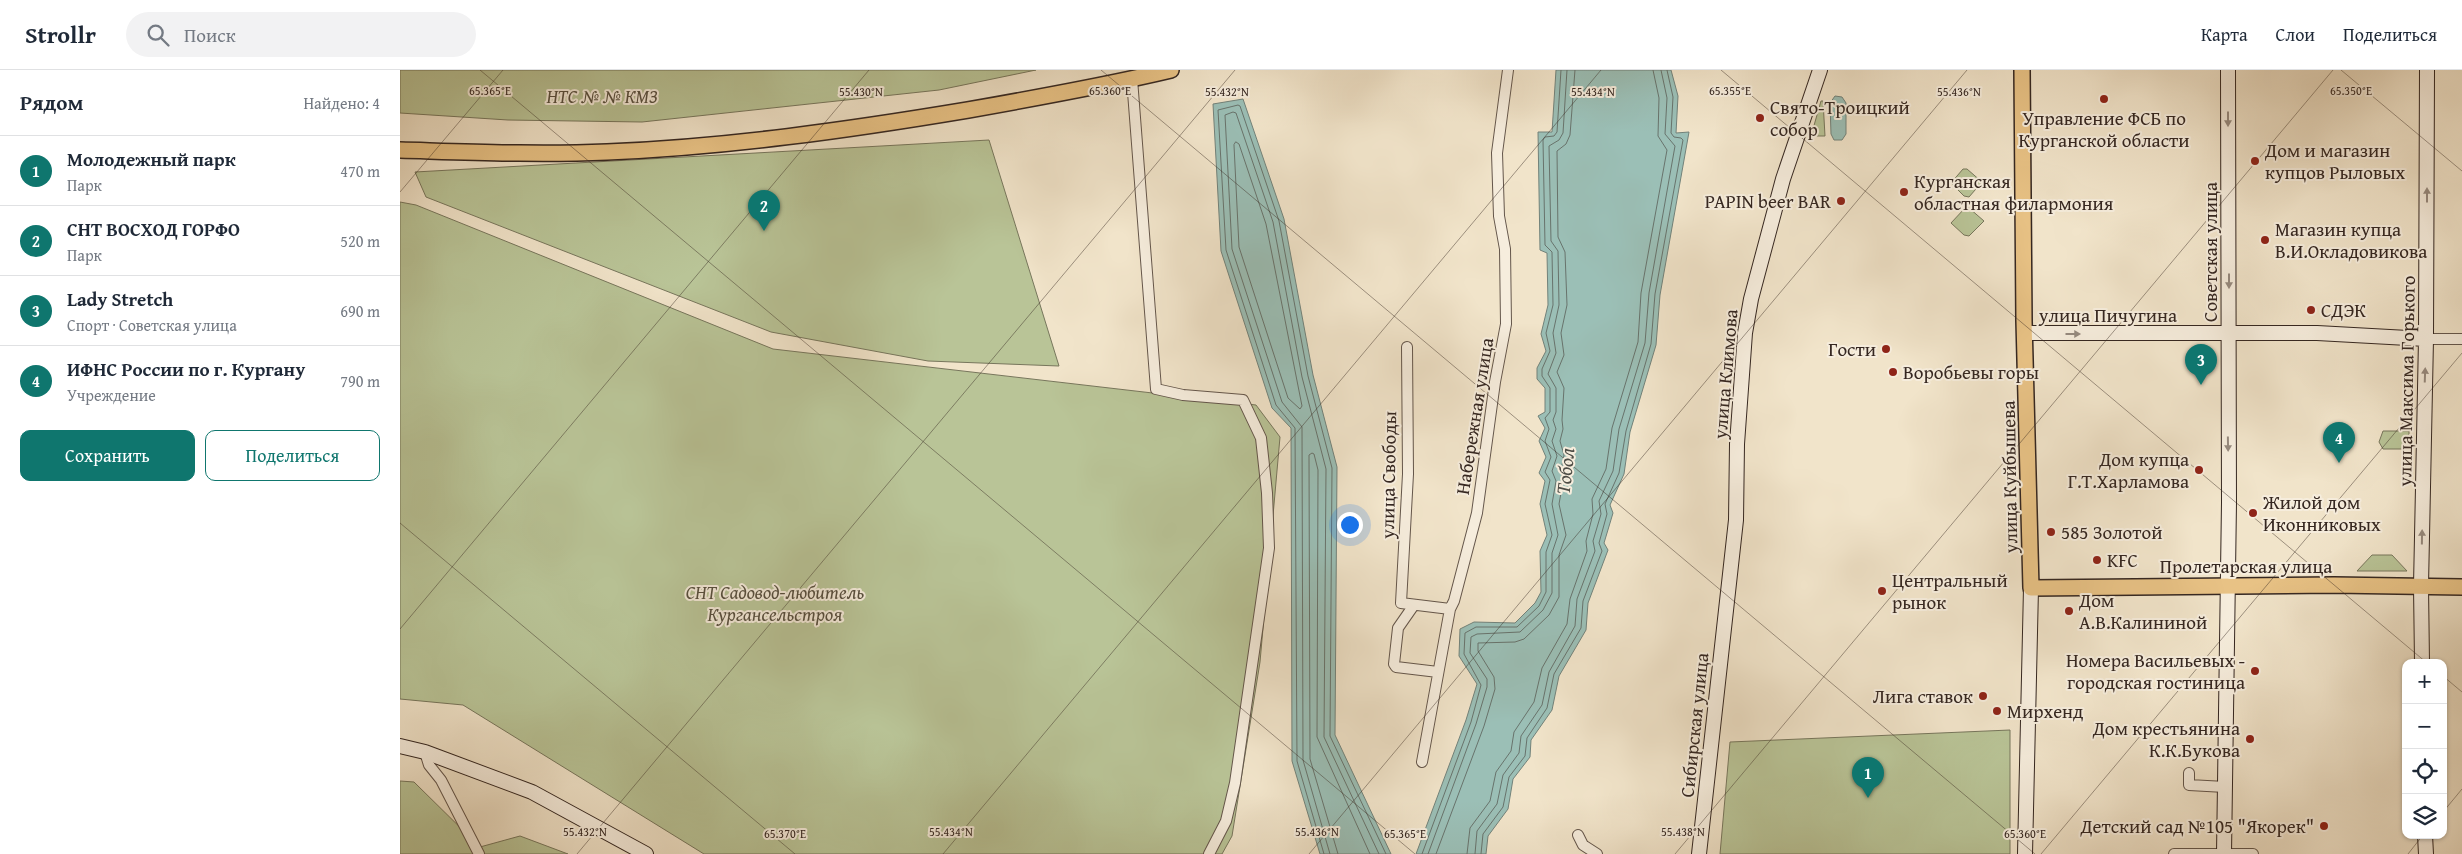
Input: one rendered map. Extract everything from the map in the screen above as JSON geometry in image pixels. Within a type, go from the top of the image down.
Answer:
[{"type":"main road","points":[[400,150],[490,153],[607,152],[760,141],[922,118],[1171,70]]},
{"type":"main road","name":"улица Куйбышева","points":[[2022,70],[2024,333],[2031,588]]},
{"type":"main road","name":"Пролетарская улица","points":[[2031,588],[2462,587]]},
{"type":"street","name":"Набережная улица","points":[[1422,762],[1450,609],[1454,601],[1477,513],[1495,382],[1506,324],[1505,249],[1499,216],[1497,153],[1508,70]]},
{"type":"street","name":"улица Климова","points":[[1726,601],[1736,520],[1737,444],[1745,332],[1751,299],[1783,179],[1820,70]]},
{"type":"street","name":"Советская улица","points":[[2224,854],[2228,587],[2228,70]]},
{"type":"street","name":"улица Максима Горького","points":[[2422,659],[2421,586],[2426,339],[2427,70]]},
{"type":"street","points":[[1132,79],[1156,389],[1184,395],[1243,400],[1259,430],[1267,493],[1269,548],[1235,783],[1226,821],[1209,854]]},
{"type":"street","name":"улица Пичугина","points":[[2024,333],[2229,335],[2317,333],[2462,339]]},
{"type":"street","name":"улица Свободы","points":[[1408,347],[1408,474],[1401,603],[1414,605]]},
{"type":"street","name":"улица Куйбышева","points":[[2025,854],[2031,588]]},
{"type":"street","name":"Сибирская улица","points":[[1699,854],[1726,601]]},
{"type":"street","points":[[1438,672],[1396,667],[1394,664],[1398,628],[1414,605],[1450,609]]},
{"type":"street","points":[[400,746],[425,752],[532,792],[646,854]]},
{"type":"street","points":[[425,752],[429,765],[441,780],[479,854]]},
{"type":"street","points":[[2189,773],[2189,785],[2225,787]]},
{"type":"street","points":[[1578,835],[1583,845],[1597,854]]},
{"type":"street","points":[[2425,839],[2426,854]]},
{"type":"street","points":[[2174,854],[2253,854]]},
{"type":"green space","name":"НТС № № КМЗ","points":[[400,70],[1036,70],[939,90],[642,122],[508,120],[400,113]]},
{"type":"green space","points":[[1821,101],[1823,101],[1825,136],[1811,136]]},
{"type":"green space","points":[[989,140],[1059,366],[928,361],[771,332],[426,197],[415,172]]},
{"type":"green space","points":[[1963,169],[1967,169],[1982,182],[1969,197],[1964,196],[1951,183]]},
{"type":"green space","name":"СНТ Садовод-любитель Кургансельстроя","points":[[400,202],[416,205],[773,349],[1256,405],[1280,437],[1260,662],[1232,836],[1222,854],[704,854],[463,705],[400,699]]},
{"type":"green space","points":[[1965,208],[1969,208],[1984,221],[1969,236],[1964,235],[1951,223]]},
{"type":"green space","points":[[2383,431],[2409,431],[2409,449],[2383,449],[2379,442]]},
{"type":"green space","points":[[2372,555],[2392,555],[2407,571],[2357,571]]},
{"type":"green space","points":[[2010,730],[2010,854],[1720,854],[1730,742]]},
{"type":"green space","points":[[400,781],[414,782],[480,847],[520,836],[568,854],[400,854]]},
{"type":"water","name":"Тобол","points":[[1556,70],[1671,70],[1678,96],[1676,133],[1689,132],[1660,295],[1656,345],[1630,432],[1624,474],[1610,505],[1613,513],[1604,543],[1608,550],[1588,603],[1586,630],[1559,676],[1552,710],[1531,740],[1530,757],[1513,779],[1508,809],[1488,836],[1486,854],[1416,854],[1466,720],[1477,684],[1459,656],[1460,629],[1474,622],[1515,623],[1535,603],[1541,592],[1540,551],[1547,535],[1540,504],[1545,481],[1539,473],[1546,457],[1539,441],[1545,428],[1538,416],[1545,412],[1545,388],[1537,379],[1537,368],[1546,351],[1541,334],[1548,305],[1547,253],[1540,250],[1538,132],[1552,132]]},
{"type":"water","points":[[1835,96],[1842,97],[1846,103],[1846,134],[1842,140],[1834,140],[1831,134],[1830,103]]},
{"type":"water","points":[[1243,99],[1284,219],[1313,375],[1337,467],[1335,735],[1391,854],[1320,854],[1292,761],[1291,428],[1272,408],[1221,251],[1213,104]]},
{"type":"place","name":"Управление ФСБ по Курганской области","points":[[2104,99]]},
{"type":"place","name":"Свято-Троицкий собор","points":[[1760,118]]},
{"type":"place","name":"Дом и магазин купцов Рыловых","points":[[2255,161]]},
{"type":"place","name":"Курганская областная филармония","points":[[1904,192]]},
{"type":"place","name":"PAPIN beer BAR","points":[[1841,201]]},
{"type":"place","name":"СНТ ВОСХОД ГОРФО","points":[[764,231]]},
{"type":"place","name":"Магазин купца В.И.Окладовикова","points":[[2265,240]]},
{"type":"place","name":"СДЭК","points":[[2311,310]]},
{"type":"place","name":"Гости","points":[[1886,349]]},
{"type":"place","name":"Воробьевы горы","points":[[1893,372]]},
{"type":"place","name":"Lady Stretch","points":[[2201,385]]},
{"type":"place","name":"ИФНС России по г. Кургану","points":[[2339,463]]},
{"type":"place","name":"Дом купца Г.Т.Харламова","points":[[2199,470]]},
{"type":"place","name":"Жилой дом Иконниковых","points":[[2253,513]]},
{"type":"place","name":"585 Золотой","points":[[2051,532]]},
{"type":"place","name":"KFC","points":[[2097,560]]},
{"type":"place","name":"Центральный рынок","points":[[1882,591]]},
{"type":"place","name":"Дом А.В.Калининой","points":[[2069,611]]},
{"type":"place","name":"Номера Васильевых - городская гостиница","points":[[2255,671]]},
{"type":"place","name":"Лига ставок","points":[[1983,696]]},
{"type":"place","name":"Мирхенд","points":[[1997,711]]},
{"type":"place","name":"Дом крестьянина К.К.Букова","points":[[2250,739]]},
{"type":"place","name":"Молодежный парк","points":[[1868,798]]},
{"type":"place","name":"Детский сад №105 \"Якорек\"","points":[[2324,826]]}]
